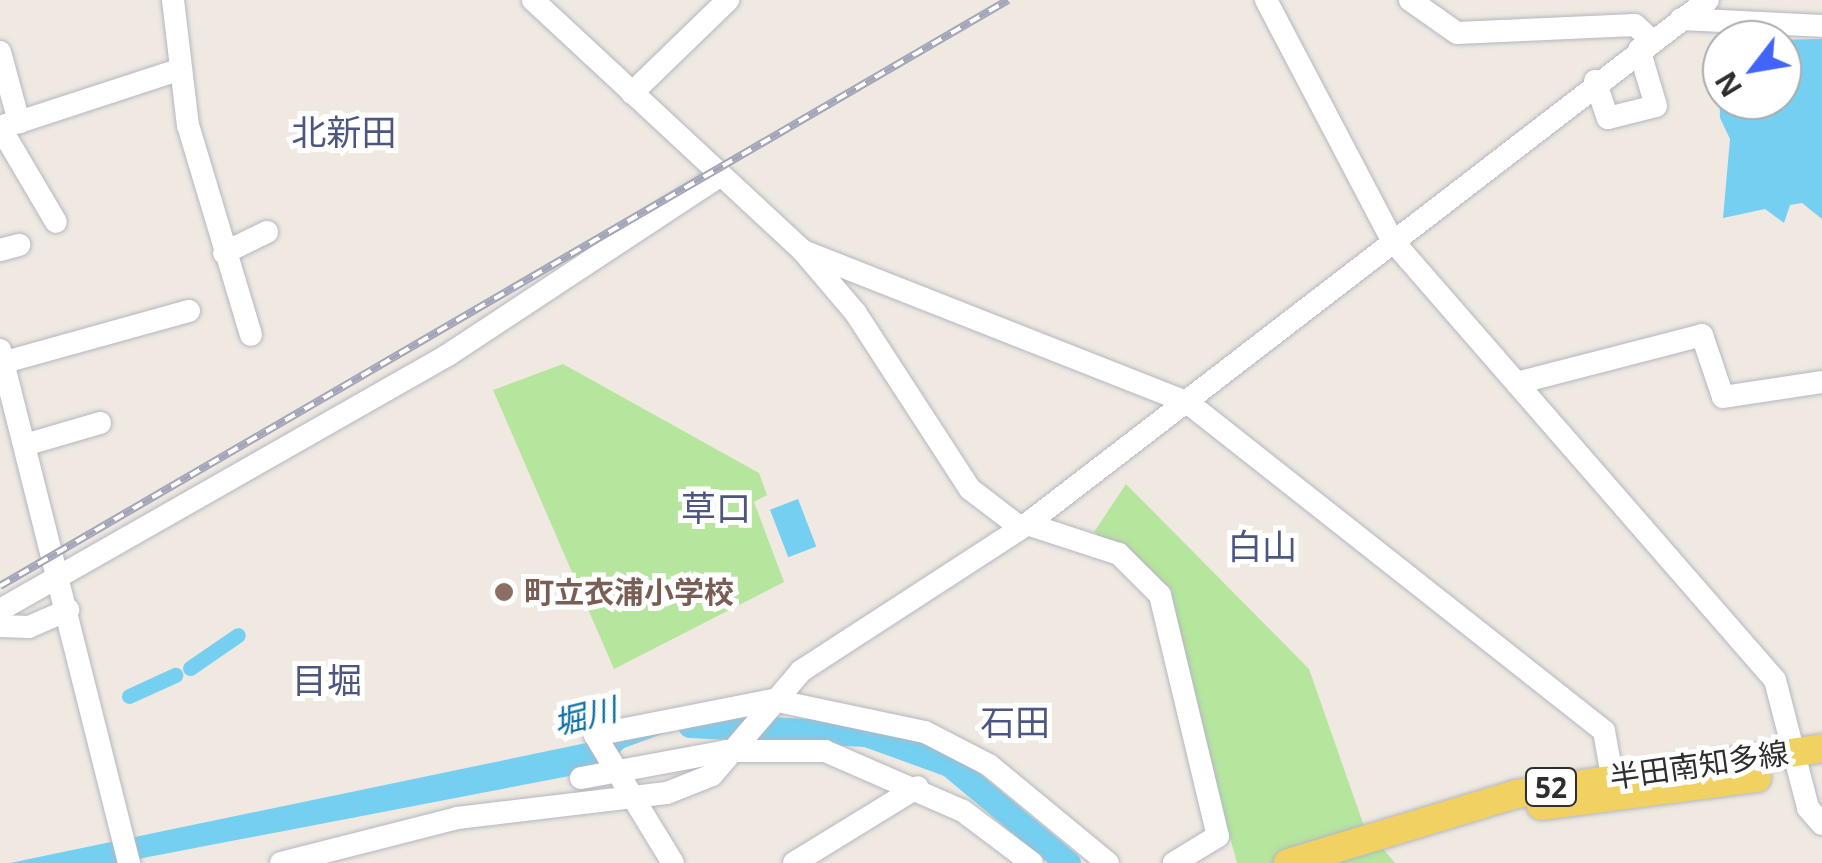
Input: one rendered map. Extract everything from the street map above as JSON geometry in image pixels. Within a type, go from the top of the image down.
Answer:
[{"type":"main road","name":"半田南知多線","points":[[1288,863],[1424,816],[1612,776],[1810,759]]},
{"type":"main road","name":"半田南知多線","points":[[1331,863],[1478,818],[1810,759]]},
{"type":"street","points":[[173,0],[178,70],[224,253],[251,335]]},
{"type":"street","points":[[534,0],[803,251],[855,312],[970,489],[1024,526],[1119,554],[1160,595],[1218,836],[1174,863]]},
{"type":"street","points":[[632,93],[728,0]]},
{"type":"street","points":[[1266,0],[1392,240],[1758,657],[1786,702],[1810,759],[1808,808],[1822,824]]},
{"type":"street","points":[[1410,0],[1457,34],[1635,24],[1645,45],[1656,106],[1608,118],[1595,81]]},
{"type":"street","points":[[281,863],[457,818],[633,799],[697,783],[739,752],[773,700],[817,660],[1024,526],[1595,81],[1708,0]]},
{"type":"street","points":[[1680,19],[1822,26]]},
{"type":"street","points":[[0,52],[6,125],[56,222]]},
{"type":"street","points":[[6,125],[178,70]]},
{"type":"street","points":[[0,610],[448,355],[720,176]]},
{"type":"street","points":[[224,253],[267,232]]},
{"type":"street","points":[[803,251],[1187,402],[1604,730],[1612,776]]},
{"type":"street","points":[[128,863],[28,444],[2,356],[189,311]]},
{"type":"street","points":[[1517,383],[1702,334],[1722,397],[1822,382]]},
{"type":"street","points":[[28,444],[100,423]]},
{"type":"street","points":[[0,626],[29,627],[68,610]]},
{"type":"street","points":[[673,863],[595,735],[773,700],[925,732],[989,765],[1108,863]]},
{"type":"street","points":[[581,778],[739,752],[825,751],[918,787],[1032,863]]},
{"type":"street","points":[[794,863],[918,787]]},
{"type":"green space","points":[[563,364],[759,473],[767,495],[754,502],[784,582],[614,669],[493,390]]},
{"type":"green space","points":[[1126,484],[1309,669],[1364,826],[1395,863],[1237,863],[1159,582],[1094,532]]},
{"type":"water","points":[[1802,39],[1822,39],[1822,219],[1802,203],[1790,205],[1784,223],[1765,209],[1723,218],[1730,139],[1721,120],[1802,120]]},
{"type":"water","points":[[798,499],[816,547],[788,557],[770,510]]},
{"type":"water","points":[[702,719],[624,748],[601,770],[117,863],[10,863]]},
{"type":"waterway","points":[[190,668],[238,635]]},
{"type":"waterway","points":[[129,696],[175,675]]},
{"type":"waterway","name":"堀川","points":[[690,725],[866,734],[949,764],[1068,863]]},
{"type":"railway","points":[[0,586],[1008,0]]},
{"type":"place","name":"町立衣浦小学校","points":[[504,592]]},
{"type":"district","name":"北新田","points":[[344,132]]},
{"type":"district","name":"草口","points":[[716,508]]},
{"type":"district","name":"白山","points":[[1262,546]]},
{"type":"district","name":"目堀","points":[[327,680]]},
{"type":"district","name":"石田","points":[[1015,722]]}]
